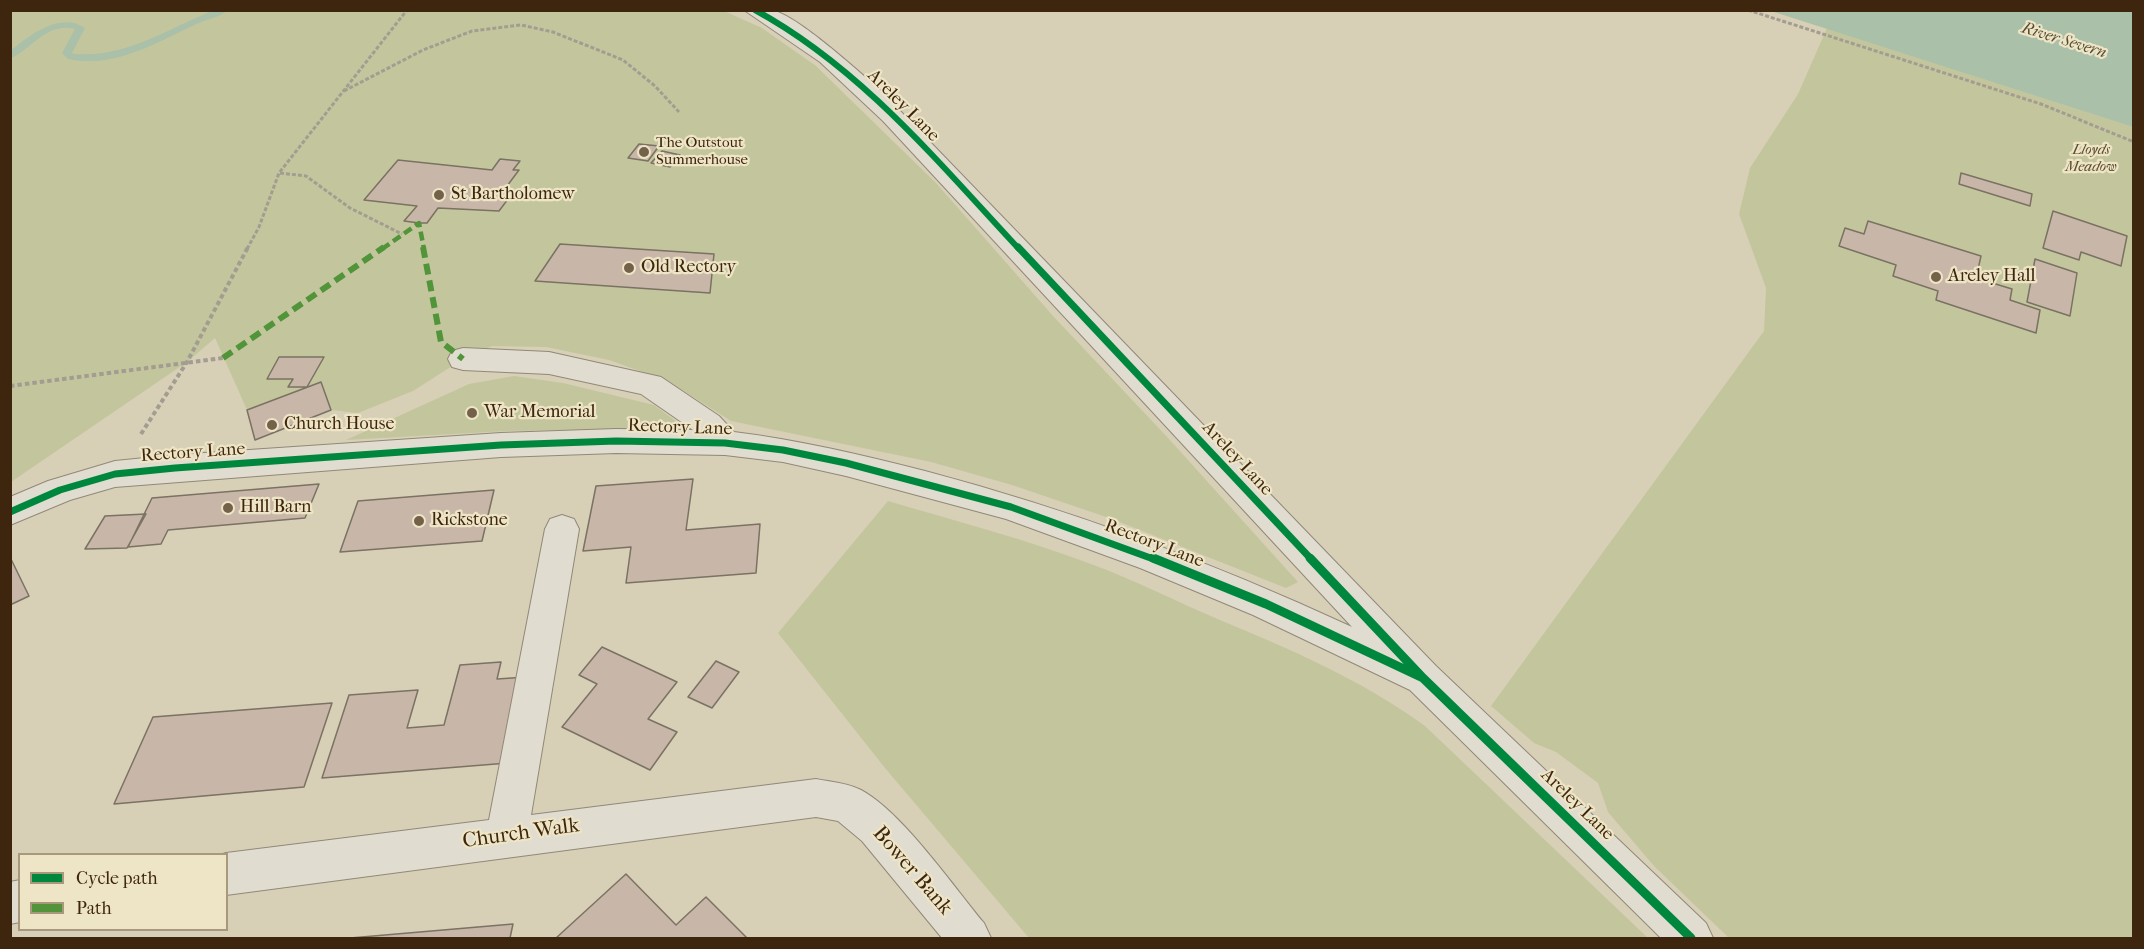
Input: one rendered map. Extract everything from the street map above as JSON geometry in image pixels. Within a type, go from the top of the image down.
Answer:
[{"type":"street","name":"Areley Lane","points":[[755,10],[782,24],[821,51],[859,82],[933,157],[1423,678],[1691,939]]},
{"type":"street","points":[[463,359],[549,363],[650,385],[708,424],[725,443]]},
{"type":"street","name":"Rectory Lane","points":[[10,512],[60,490],[115,474],[501,445],[616,441],[725,443],[783,450],[846,463],[1011,507],[1152,558],[1266,604],[1423,678]]},
{"type":"street","points":[[507,836],[562,529]]},
{"type":"street","name":"Church Walk","points":[[228,874],[816,798]]},
{"type":"street","name":"Bower Bank","points":[[816,798],[847,804],[877,827],[969,939]]},
{"type":"path","points":[[115,474],[187,363],[259,227],[279,173],[407,10]]},
{"type":"path","points":[[1749,10],[2041,104],[2133,142]]},
{"type":"path","points":[[341,93],[423,50],[472,31],[521,26],[553,32],[623,60],[655,86],[679,112]]},
{"type":"path","points":[[279,173],[306,176],[350,208],[402,234]]},
{"type":"path","points":[[10,386],[223,358]]},
{"type":"green space","points":[[10,11],[724,11],[762,28],[816,66],[936,183],[1054,317],[1169,439],[1298,582],[1286,588],[1112,519],[1012,485],[931,462],[731,421],[668,381],[609,360],[546,347],[492,346],[463,359],[413,391],[358,413],[331,410],[321,383],[247,410],[215,338],[187,362],[11,482]]},
{"type":"green space","name":"Areley Hall","points":[[1827,28],[2133,127],[2133,938],[1729,938],[1654,866],[1608,812],[1598,783],[1556,752],[1534,743],[1491,706],[1764,331],[1766,288],[1739,214],[1750,168],[1798,94]]},
{"type":"green space","points":[[514,376],[563,383],[654,405],[685,428],[507,431],[346,440],[469,384]]},
{"type":"green space","points":[[888,501],[1016,538],[1107,570],[1300,655],[1377,694],[1425,726],[1648,938],[1029,938],[885,768],[778,633]]},
{"type":"water","name":"River Severn","points":[[1771,11],[2133,11],[2133,127]]},
{"type":"building","name":"The Outstout Summerhouse","points":[[639,144],[659,146],[648,161],[628,158]]},
{"type":"building","points":[[662,151],[680,155],[670,167],[651,163]]},
{"type":"building","name":"St Bartholomew","points":[[500,159],[520,161],[513,170],[519,170],[504,190],[514,191],[499,211],[438,208],[427,223],[419,223],[404,221],[417,206],[364,200],[398,160],[492,170]]},
{"type":"building","points":[[1961,173],[2032,194],[2030,206],[1959,184]]},
{"type":"building","points":[[2053,211],[2127,236],[2121,266],[2081,252],[2079,260],[2043,248]]},
{"type":"building","name":"Areley Hall","points":[[1868,221],[1981,256],[1976,278],[2012,289],[2010,300],[2040,310],[2036,333],[1936,300],[1938,291],[1893,276],[1896,265],[1839,246],[1845,228],[1864,234]]},
{"type":"building","name":"Old Rectory","points":[[560,244],[714,254],[710,293],[535,281]]},
{"type":"building","points":[[2035,259],[2077,273],[2070,316],[2027,302]]},
{"type":"building","points":[[279,357],[324,357],[307,387],[288,387],[293,379],[267,379]]},
{"type":"building","name":"Church House","points":[[321,382],[331,410],[255,440],[247,410]]},
{"type":"building","points":[[693,479],[686,530],[760,524],[756,573],[626,583],[631,547],[583,551],[596,486]]},
{"type":"building","name":"Hill Barn","points":[[319,484],[305,518],[168,530],[161,544],[128,547],[152,498]]},
{"type":"building","name":"Rickstone","points":[[494,490],[482,541],[340,552],[358,501]]},
{"type":"building","points":[[146,514],[127,548],[85,549],[105,516]]},
{"type":"building","points":[[10,557],[29,596],[10,605]]},
{"type":"building","points":[[602,647],[677,682],[648,719],[677,732],[650,770],[562,727],[597,684],[579,675]]},
{"type":"building","points":[[716,661],[739,672],[712,708],[688,697]]},
{"type":"building","points":[[501,662],[497,679],[527,677],[508,763],[322,778],[349,695],[418,690],[407,728],[444,725],[460,665]]},
{"type":"building","points":[[332,703],[304,787],[114,804],[153,717]]},
{"type":"building","points":[[626,874],[676,925],[706,897],[747,938],[556,938]]},
{"type":"building","points":[[513,924],[510,938],[350,938]]},
{"type":"waterway","points":[[10,56],[43,32],[61,25],[80,28],[67,53],[71,57],[88,58],[120,54],[135,50],[197,20],[224,10]]},
{"type":"marked path","points":[[223,358],[419,223],[441,342],[463,359]]},
{"type":"cycle path","points":[[755,10],[781,24],[828,57],[892,115],[1423,678],[1691,938]]},
{"type":"cycle path","points":[[10,512],[60,490],[115,474],[175,468],[501,445],[616,441],[725,443],[783,450],[846,463],[1011,507],[1152,558],[1266,604],[1423,678]]},
{"type":"place","name":"The Outstout Summerhouse","points":[[644,152]]},
{"type":"place","name":"St Bartholomew","points":[[439,195]]},
{"type":"place","name":"Old Rectory","points":[[629,268]]},
{"type":"place","name":"Areley Hall","points":[[1936,277]]},
{"type":"place","name":"War Memorial","points":[[472,413]]},
{"type":"place","name":"Church House","points":[[272,425]]},
{"type":"place","name":"Hill Barn","points":[[228,508]]},
{"type":"place","name":"Rickstone","points":[[419,521]]},
{"type":"park label","name":"Lloyds Meadow","points":[[2091,158]]}]
